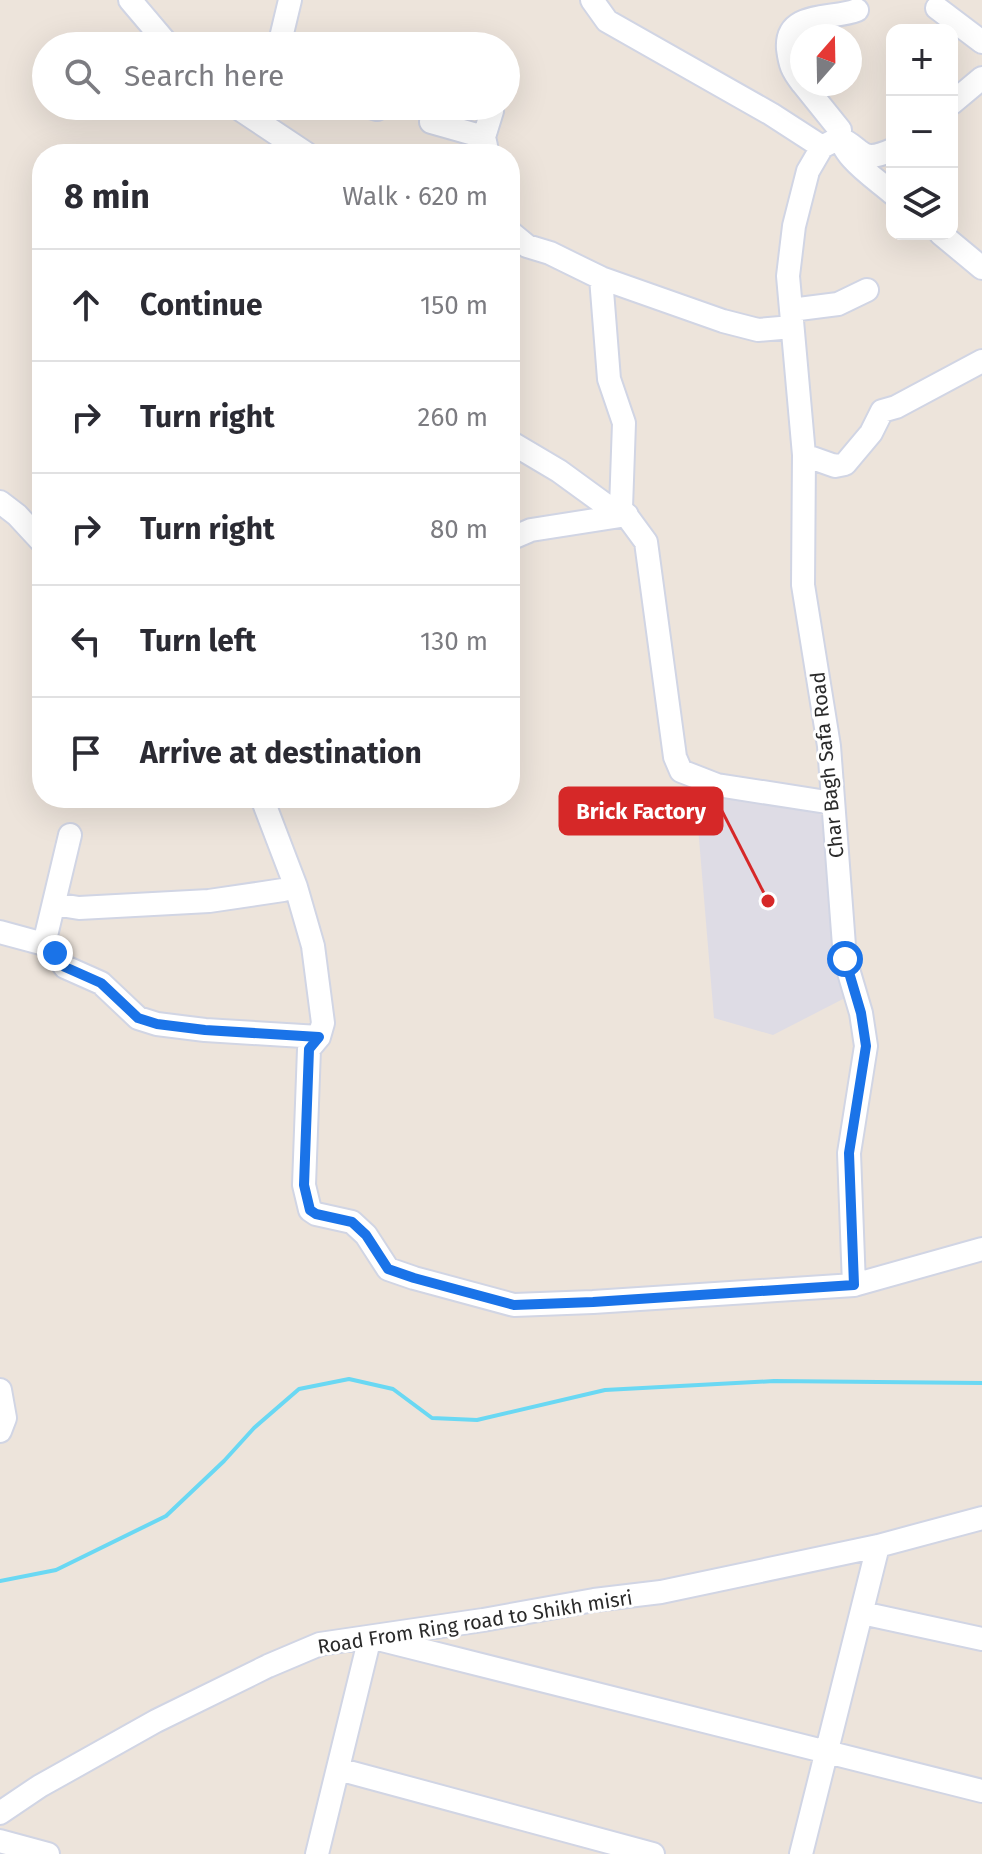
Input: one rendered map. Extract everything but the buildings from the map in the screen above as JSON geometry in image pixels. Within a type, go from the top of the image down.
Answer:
[{"type":"street","points":[[130,0],[157,32]]},
{"type":"street","points":[[282,32],[290,0]]},
{"type":"street","points":[[592,0],[607,21],[771,114],[831,142],[886,188]]},
{"type":"street","points":[[937,8],[982,42]]},
{"type":"street","points":[[798,24],[806,19],[847,15],[857,10]]},
{"type":"street","points":[[790,36],[787,43],[790,62]]},
{"type":"street","points":[[958,98],[982,78]]},
{"type":"street","points":[[813,96],[840,130],[831,142]]},
{"type":"street","points":[[256,120],[292,144]]},
{"type":"street","points":[[484,144],[490,120]]},
{"type":"street","points":[[431,122],[480,144]]},
{"type":"street","points":[[831,142],[846,140],[859,153],[876,157],[886,153]]},
{"type":"street","name":"Char Bagh Safa Road","points":[[831,142],[808,171],[794,226],[788,276],[804,455],[803,585],[829,746],[845,959],[861,1013],[866,1046],[849,1153],[854,1285]]},
{"type":"street","points":[[520,240],[601,278],[723,321],[758,330],[838,304],[867,290]]},
{"type":"street","points":[[948,240],[982,268]]},
{"type":"street","points":[[601,278],[609,379],[624,423],[624,511],[646,542],[675,757],[681,771],[717,785],[833,803]]},
{"type":"street","points":[[804,455],[835,466],[845,464],[871,433],[882,411],[896,407],[982,361]]},
{"type":"street","points":[[520,448],[559,471],[607,506],[624,511]]},
{"type":"street","points":[[0,502],[32,531]]},
{"type":"street","points":[[520,535],[624,511]]},
{"type":"street","points":[[266,808],[296,887],[313,946],[323,1023],[319,1037],[309,1049],[304,1185],[310,1210],[352,1222],[366,1235],[388,1269],[514,1305],[854,1285],[982,1249]]},
{"type":"street","points":[[44,944],[70,835]]},
{"type":"street","points":[[54,904],[79,908],[209,901],[296,887]]},
{"type":"street","points":[[0,932],[44,944],[65,967],[101,983],[138,1018],[157,1024],[205,1030],[319,1037]]},
{"type":"street","points":[[0,1390],[5,1418],[0,1431]]},
{"type":"street","name":"Road From Ring road to Shikh misri","points":[[0,1813],[40,1786],[156,1721],[320,1644],[661,1592],[878,1546],[982,1518]]},
{"type":"street","points":[[801,1854],[878,1546]]},
{"type":"street","points":[[862,1613],[982,1639]]},
{"type":"street","points":[[317,1854],[370,1637],[982,1791]]},
{"type":"street","points":[[338,1769],[653,1854]]},
{"type":"street","points":[[0,1841],[48,1854]]},
{"type":"shaded area","points":[[818,789],[845,998],[773,1035],[714,1018],[696,803],[738,795]]},
{"type":"waterway","points":[[0,1581],[56,1570],[166,1516],[254,1428],[299,1389],[349,1379],[393,1389],[432,1418],[477,1420],[605,1390],[774,1381],[982,1383]]},
{"type":"place","name":"Brick Factory","points":[[768,901]]},
{"type":"route","points":[[55,953],[65,967],[101,983],[138,1018],[157,1024],[205,1030],[319,1037],[309,1049],[304,1185],[310,1210],[352,1222],[366,1235],[388,1269],[514,1305],[854,1285],[849,1153],[866,1046],[861,1013],[845,959]]}]
